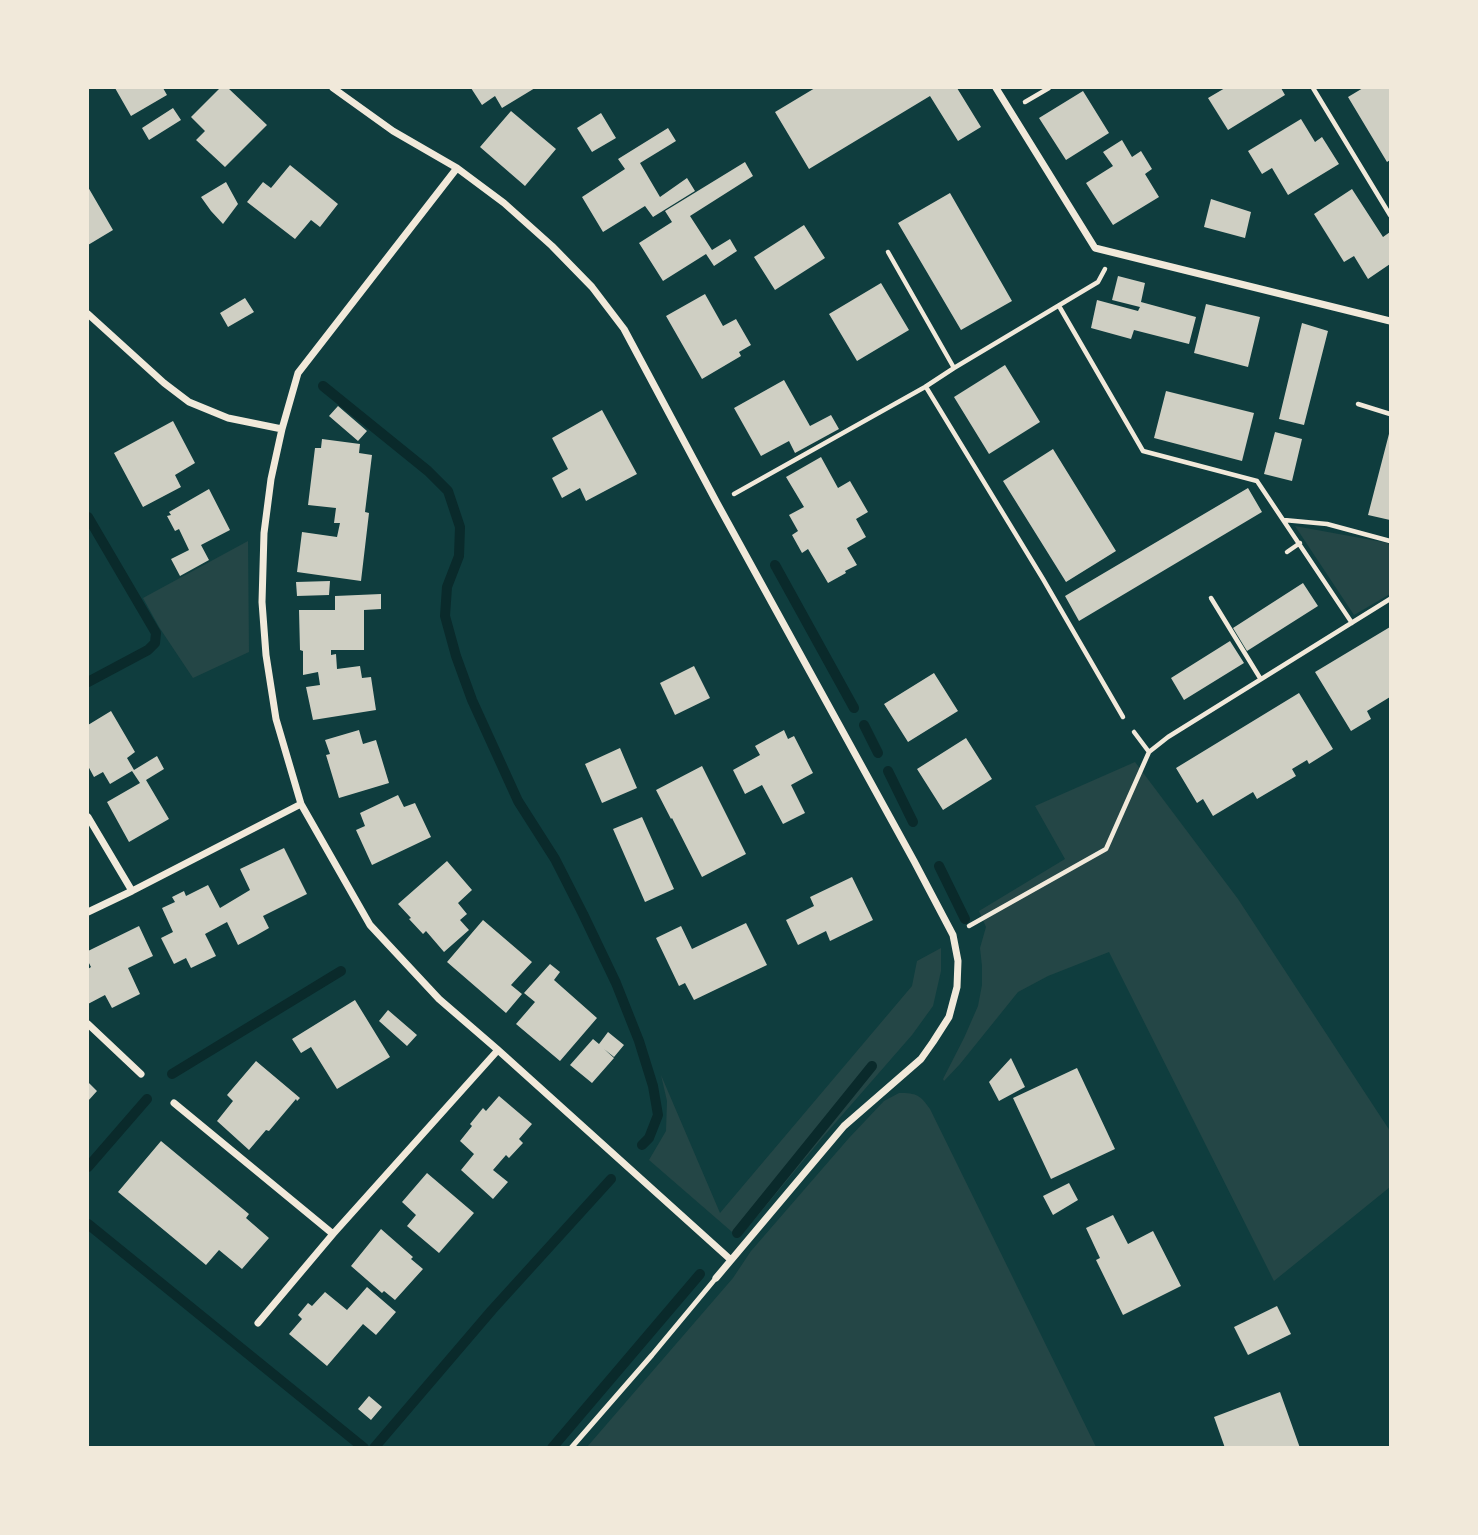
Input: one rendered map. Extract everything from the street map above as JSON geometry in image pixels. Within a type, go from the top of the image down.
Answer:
[{"type":"street","points":[[333,88],[393,131],[457,168],[504,203],[552,246],[600,298],[624,329],[953,935],[958,961],[957,987],[949,1017],[933,1042],[921,1059],[844,1126],[716,1278]]},
{"type":"street","points":[[996,88],[1095,248],[1391,321]]},
{"type":"street","points":[[457,168],[299,373],[282,429],[271,479],[264,533],[262,602],[266,655],[276,719],[301,804],[370,925],[439,999],[731,1259]]},
{"type":"street","points":[[88,314],[189,402],[228,418],[282,429]]},
{"type":"street","points":[[88,912],[301,804]]},
{"type":"street","points":[[88,817],[132,891]]},
{"type":"street","points":[[88,1024],[141,1074]]},
{"type":"street","points":[[258,1323],[333,1234],[498,1050]]},
{"type":"street","points":[[174,1103],[333,1234]]},
{"type":"lane","points":[[571,1447],[716,1278]]},
{"type":"path","points":[[1010,110],[1049,88]]},
{"type":"path","points":[[1313,88],[1391,215]]},
{"type":"path","points":[[888,252],[954,368]]},
{"type":"path","points":[[717,503],[925,387],[1098,282],[1114,253]]},
{"type":"path","points":[[1059,306],[1143,451],[1257,481],[1352,624]]},
{"type":"path","points":[[925,387],[1050,591],[1123,717]]},
{"type":"path","points":[[1358,404],[1391,414]]},
{"type":"path","points":[[1283,520],[1327,524],[1391,541]]},
{"type":"path","points":[[1287,552],[1300,544]]},
{"type":"path","points":[[1211,598],[1260,678]]},
{"type":"path","points":[[953,935],[1106,849],[1149,752],[1168,737],[1391,599]]},
{"type":"path","points":[[1134,732],[1149,752]]},
{"type":"shaded area","points":[[1295,526],[1388,543],[1390,594],[1354,615]]},
{"type":"shaded area","points":[[248,541],[249,652],[193,678],[143,598]]},
{"type":"shaded area","points":[[1135,762],[1238,899],[1390,1131],[1390,1187],[1274,1281],[1109,952],[1048,976],[1018,992],[960,1064],[944,1081],[943,1079],[978,1006],[982,985],[980,948],[986,927],[979,911],[1065,859],[1035,806]]},
{"type":"shaded area","points":[[941,948],[941,971],[933,1006],[912,1035],[739,1238],[649,1160],[666,1131],[667,1101],[661,1075],[720,1213],[912,986],[917,961]]},
{"type":"shaded area","points":[[899,1093],[917,1096],[930,1109],[1096,1447],[587,1447],[849,1138],[884,1101]]},
{"type":"building","points":[[115,88],[163,88],[167,95],[131,116]]},
{"type":"building","points":[[220,88],[228,88],[267,125],[225,167],[196,140],[205,131],[191,117]]},
{"type":"building","points":[[471,88],[535,88],[502,108],[495,96],[482,105]]},
{"type":"building","points":[[815,88],[957,88],[981,127],[958,141],[930,96],[809,169],[775,112]]},
{"type":"building","points":[[1225,88],[1281,88],[1285,95],[1228,130],[1208,98]]},
{"type":"building","points":[[1363,88],[1390,88],[1390,160],[1387,162],[1348,97]]},
{"type":"building","points":[[1083,91],[1109,133],[1066,160],[1039,118]]},
{"type":"building","points":[[173,108],[181,120],[149,140],[142,128]]},
{"type":"building","points":[[511,111],[556,149],[525,186],[480,147]]},
{"type":"building","points":[[601,113],[616,138],[592,152],[577,128]]},
{"type":"building","points":[[1301,119],[1315,142],[1322,137],[1339,164],[1288,195],[1272,168],[1262,174],[1248,151]]},
{"type":"building","points":[[668,128],[676,141],[640,163],[660,197],[687,178],[695,191],[653,217],[645,206],[603,232],[582,197],[625,169],[618,159]]},
{"type":"building","points":[[1122,140],[1132,157],[1141,151],[1152,169],[1145,174],[1159,197],[1113,225],[1086,183],[1113,166],[1103,152]]},
{"type":"building","points":[[745,162],[753,176],[690,216],[712,250],[730,239],[737,251],[714,266],[706,254],[663,281],[639,243],[672,222],[665,211]]},
{"type":"building","points":[[290,165],[338,204],[320,227],[311,220],[295,239],[247,202],[263,182],[271,188]]},
{"type":"building","points":[[226,182],[238,204],[223,224],[201,197]]},
{"type":"building","points":[[88,187],[113,230],[88,245]]},
{"type":"building","points":[[1352,189],[1383,237],[1390,232],[1390,264],[1368,279],[1354,256],[1344,262],[1314,214]]},
{"type":"building","points":[[950,193],[1012,301],[961,330],[898,223]]},
{"type":"building","points":[[1211,199],[1251,212],[1245,238],[1204,227]]},
{"type":"building","points":[[804,225],[825,258],[775,290],[754,257]]},
{"type":"building","points":[[1118,276],[1145,283],[1141,302],[1196,317],[1189,344],[1134,330],[1131,339],[1091,328],[1097,300],[1138,311],[1140,307],[1112,300]]},
{"type":"building","points":[[881,283],[909,330],[857,361],[829,314]]},
{"type":"building","points":[[705,294],[723,326],[736,319],[751,345],[739,352],[741,356],[702,379],[666,316]]},
{"type":"building","points":[[245,298],[254,312],[228,327],[220,313]]},
{"type":"building","points":[[1206,304],[1260,317],[1248,367],[1194,353]]},
{"type":"building","points":[[1302,323],[1328,331],[1304,425],[1279,419]]},
{"type":"building","points":[[1005,365],[1040,422],[989,454],[954,397]]},
{"type":"building","points":[[784,380],[810,426],[831,415],[839,429],[795,453],[789,441],[761,456],[734,408]]},
{"type":"building","points":[[1166,391],[1254,413],[1242,461],[1154,438]]},
{"type":"building","points":[[338,406],[367,431],[358,441],[329,416]]},
{"type":"building","points":[[602,410],[637,474],[586,501],[580,488],[562,498],[552,478],[568,469],[552,438]]},
{"type":"building","points":[[173,421],[195,463],[175,475],[181,487],[143,507],[114,453]]},
{"type":"building","points":[[1390,430],[1390,520],[1368,515]]},
{"type":"building","points":[[1275,432],[1302,439],[1292,481],[1264,474]]},
{"type":"building","points":[[322,439],[360,444],[359,453],[372,455],[361,581],[297,572],[302,532],[337,537],[340,523],[334,523],[336,508],[308,505],[315,448],[321,448]]},
{"type":"building","points":[[1053,449],[1116,551],[1066,582],[1003,481]]},
{"type":"building","points":[[821,457],[838,488],[850,481],[868,512],[856,519],[866,537],[847,548],[857,565],[828,583],[808,549],[802,553],[792,535],[798,531],[789,515],[804,507],[786,477]]},
{"type":"building","points":[[1248,488],[1262,512],[1079,621],[1065,596]]},
{"type":"building","points":[[209,489],[230,530],[201,545],[209,560],[180,576],[171,559],[189,550],[179,529],[175,531],[167,516],[171,515],[169,512]]},
{"type":"building","points":[[330,581],[329,595],[297,596],[296,582]]},
{"type":"building","points":[[1303,583],[1318,606],[1247,651],[1233,628]]},
{"type":"building","points":[[381,594],[381,609],[364,610],[364,650],[331,650],[331,655],[336,654],[337,669],[360,666],[362,678],[371,677],[376,710],[313,720],[306,687],[320,685],[318,672],[303,675],[299,610],[335,610],[335,596]]},
{"type":"building","points":[[1390,627],[1390,697],[1367,711],[1371,719],[1351,731],[1315,672]]},
{"type":"building","points":[[1230,641],[1244,663],[1184,700],[1171,678]]},
{"type":"building","points":[[694,666],[710,698],[675,715],[660,683]]},
{"type":"building","points":[[934,673],[958,711],[908,742],[884,704]]},
{"type":"building","points":[[1299,693],[1333,749],[1309,764],[1307,760],[1292,769],[1296,776],[1257,799],[1253,792],[1213,816],[1203,799],[1197,803],[1176,768]]},
{"type":"building","points":[[111,711],[135,752],[127,758],[134,770],[157,756],[164,769],[146,780],[169,819],[129,842],[107,802],[140,783],[132,771],[110,784],[103,772],[94,777],[88,766],[88,725]]},
{"type":"building","points":[[359,730],[363,744],[376,740],[389,783],[339,798],[326,755],[330,754],[325,740]]},
{"type":"building","points":[[784,730],[788,739],[794,736],[813,773],[791,785],[805,813],[783,824],[762,785],[745,794],[733,770],[760,755],[755,746]]},
{"type":"building","points":[[966,738],[992,779],[943,810],[917,769]]},
{"type":"building","points":[[620,748],[637,788],[602,803],[585,764]]},
{"type":"building","points":[[702,766],[746,854],[702,877],[656,790]]},
{"type":"building","points":[[398,795],[404,807],[415,803],[431,837],[372,865],[356,830],[365,826],[360,813]]},
{"type":"building","points":[[642,817],[674,889],[645,902],[613,829]]},
{"type":"building","points":[[284,848],[307,894],[263,916],[269,928],[238,945],[227,922],[205,934],[216,956],[191,968],[186,958],[174,964],[161,938],[173,932],[162,908],[175,902],[172,897],[184,891],[186,896],[208,885],[220,908],[250,890],[240,869]]},
{"type":"building","points":[[447,861],[472,890],[458,903],[467,914],[460,920],[469,930],[444,952],[426,931],[423,934],[398,904]]},
{"type":"building","points":[[852,877],[873,920],[830,941],[826,931],[798,945],[786,920],[814,906],[810,897]]},
{"type":"building","points":[[483,920],[532,962],[511,985],[522,994],[506,1013],[447,962]]},
{"type":"building","points":[[746,923],[767,965],[694,1000],[685,983],[679,986],[656,938],[681,926],[692,949]]},
{"type":"building","points":[[139,926],[153,956],[128,968],[140,994],[112,1008],[105,995],[88,1004],[88,969],[91,967],[88,951]]},
{"type":"building","points":[[550,964],[560,972],[554,980],[597,1018],[560,1061],[516,1024],[535,1002],[524,993]]},
{"type":"building","points":[[355,1000],[390,1057],[337,1089],[311,1047],[301,1053],[292,1039]]},
{"type":"building","points":[[388,1010],[417,1035],[407,1046],[379,1021]]},
{"type":"building","points":[[608,1032],[624,1045],[614,1057],[604,1049],[614,1058],[592,1083],[570,1065],[593,1039],[599,1044]]},
{"type":"building","points":[[1011,1058],[1025,1087],[999,1101],[989,1082]]},
{"type":"building","points":[[256,1061],[300,1098],[297,1101],[296,1099],[249,1150],[217,1121],[233,1101],[227,1095]]},
{"type":"building","points":[[1077,1068],[1115,1149],[1051,1179],[1013,1098]]},
{"type":"building","points":[[88,1082],[97,1091],[88,1101]]},
{"type":"building","points":[[499,1096],[532,1124],[519,1139],[523,1143],[509,1158],[506,1155],[493,1170],[508,1182],[493,1199],[461,1170],[474,1154],[460,1141],[483,1108],[486,1111]]},
{"type":"building","points":[[161,1141],[249,1214],[246,1218],[269,1238],[242,1269],[219,1250],[206,1265],[118,1192]]},
{"type":"building","points":[[427,1173],[474,1213],[439,1253],[407,1226],[416,1215],[402,1202]]},
{"type":"building","points":[[1069,1183],[1078,1200],[1053,1215],[1043,1196]]},
{"type":"building","points":[[1113,1215],[1128,1244],[1153,1231],[1181,1286],[1123,1315],[1096,1260],[1100,1258],[1086,1228]]},
{"type":"building","points":[[381,1229],[423,1269],[395,1300],[384,1291],[382,1293],[351,1266]]},
{"type":"building","points":[[367,1287],[396,1312],[376,1335],[363,1324],[327,1366],[289,1334],[302,1319],[298,1315],[308,1303],[312,1306],[325,1292],[347,1310]]},
{"type":"building","points":[[1277,1306],[1291,1334],[1248,1355],[1234,1327]]},
{"type":"building","points":[[1280,1392],[1300,1448],[1225,1448],[1214,1417]]},
{"type":"building","points":[[369,1396],[382,1407],[371,1420],[358,1409]]},
{"type":"waterway","points":[[323,386],[428,471],[448,491],[460,527],[459,556],[447,587],[445,616],[456,656],[472,700],[518,801],[555,859],[583,914],[616,983],[639,1041],[653,1086],[658,1115],[649,1138],[642,1145]]},
{"type":"waterway","points":[[88,517],[156,633],[155,643],[148,650],[88,682]]},
{"type":"waterway","points":[[775,565],[854,708]]},
{"type":"waterway","points":[[864,725],[878,753]]},
{"type":"waterway","points":[[888,771],[913,822]]},
{"type":"waterway","points":[[939,866],[965,919]]},
{"type":"waterway","points":[[172,1074],[341,971]]},
{"type":"waterway","points":[[737,1233],[872,1066]]},
{"type":"waterway","points":[[88,1167],[147,1099]]},
{"type":"waterway","points":[[374,1448],[492,1310],[611,1179]]},
{"type":"waterway","points":[[88,1224],[364,1448]]},
{"type":"waterway","points":[[552,1448],[700,1274]]}]
